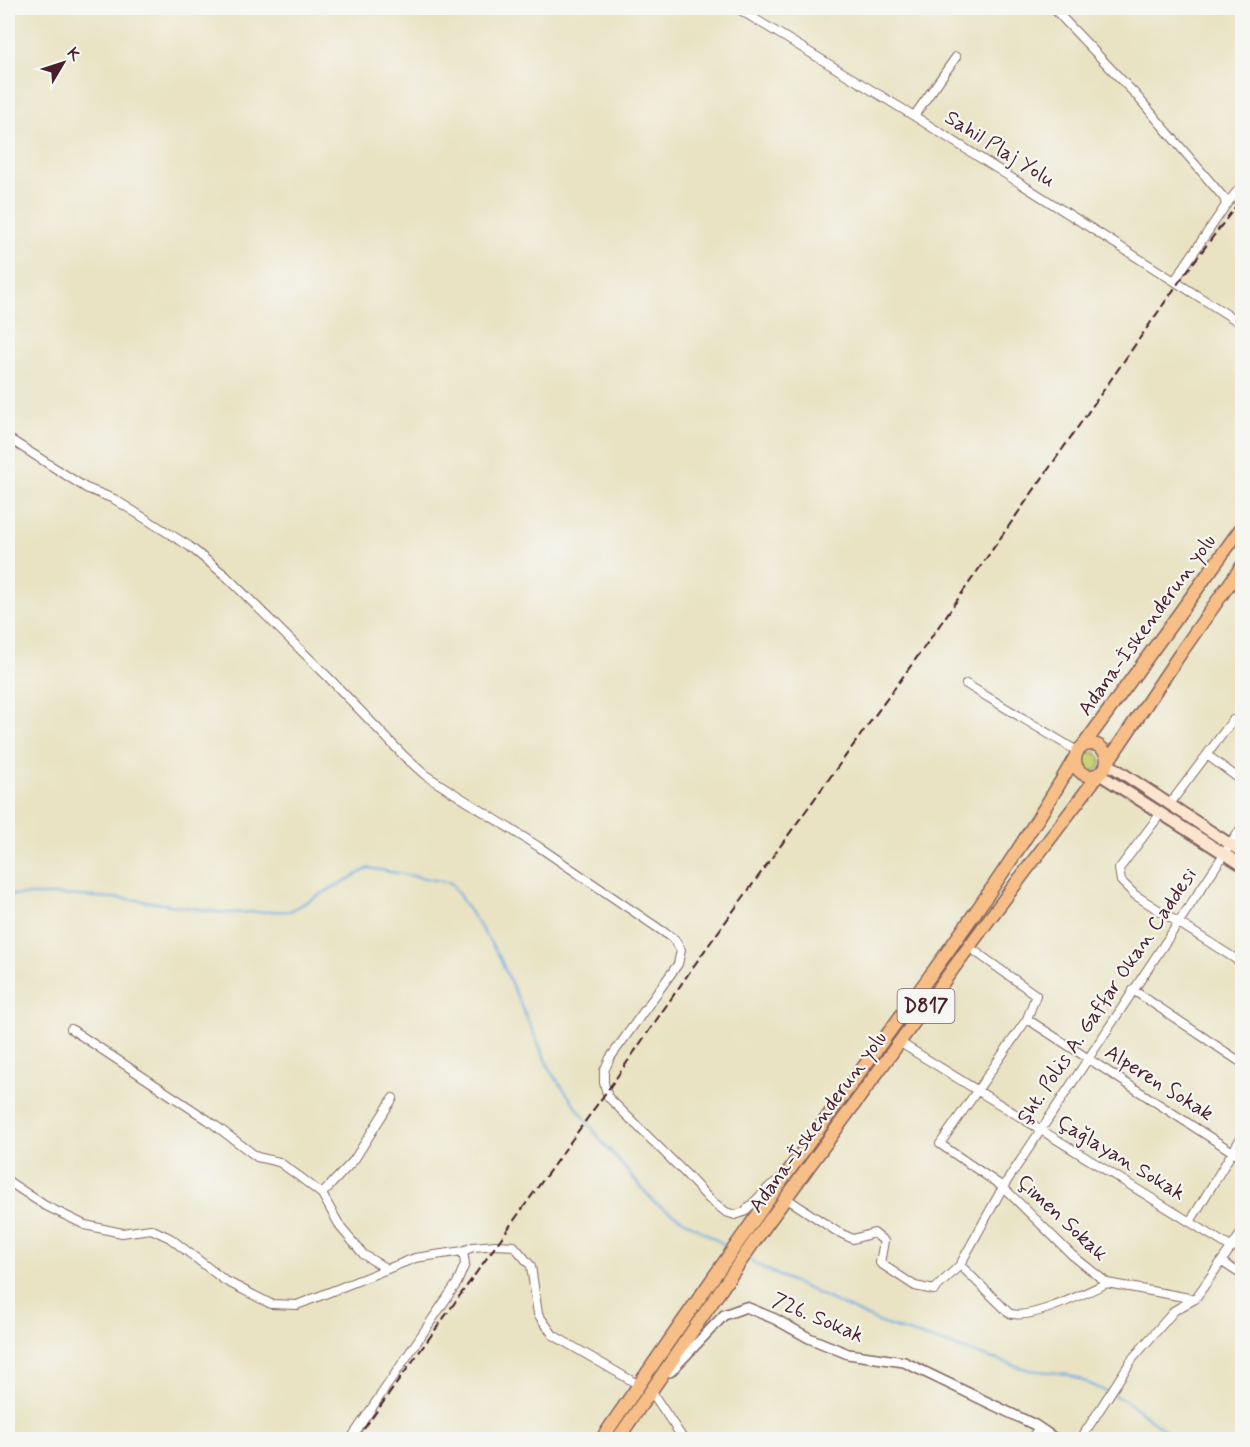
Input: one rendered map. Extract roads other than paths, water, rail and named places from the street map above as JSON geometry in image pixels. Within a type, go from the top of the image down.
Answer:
[{"type":"highway","name":"Adana-İskenderun yolu","points":[[1078,752],[1242,526]]},
{"type":"highway","name":"Adana-İskenderun yolu","points":[[1107,762],[1242,566]]},
{"type":"highway","points":[[1088,744],[1099,746],[1106,755],[1107,762],[1100,774],[1089,777],[1076,769],[1078,752],[1088,744]]},
{"type":"highway","name":"D817","points":[[601,1440],[745,1231],[978,909],[1037,820],[1078,752]]},
{"type":"highway","name":"Adana-İskenderun yolu","points":[[617,1440],[756,1239],[969,947],[1100,774]]},
{"type":"highway","points":[[639,1385],[651,1391]]},
{"type":"main road","points":[[1107,762],[1165,809]]},
{"type":"main road","points":[[1100,774],[1165,809],[1227,849],[1242,865]]},
{"type":"main road","points":[[1227,849],[1242,852]]},
{"type":"street","name":"Sahil Plaj Yolu","points":[[738,8],[914,116],[1242,324]]},
{"type":"street","points":[[1053,8],[1136,95],[1215,186],[1226,205]]},
{"type":"street","points":[[914,116],[956,57]]},
{"type":"street","points":[[1175,280],[1242,185]]},
{"type":"street","points":[[8,438],[86,488],[114,500],[189,546],[226,576],[425,775],[539,847],[674,939],[681,950],[678,964],[618,1046],[604,1071],[604,1083],[608,1097],[709,1200],[726,1212],[735,1215],[744,1212],[770,1186],[786,1175]]},
{"type":"street","points":[[966,684],[1078,752]]},
{"type":"street","points":[[1233,720],[1119,869],[1121,881],[1136,895],[1242,963]]},
{"type":"street","points":[[1207,755],[1242,781]]},
{"type":"street","name":"Şht. Polis A. Gaffar Okan Caddesi","points":[[786,1198],[836,1232],[853,1239],[874,1233],[884,1241],[880,1263],[915,1286],[934,1290],[960,1265],[1003,1186],[1242,827]]},
{"type":"street","points":[[969,947],[1036,995],[1027,1019],[977,1091]]},
{"type":"street","points":[[1133,990],[1242,1063]]},
{"type":"street","name":"Alperen Sokak","points":[[1027,1019],[1242,1158]]},
{"type":"street","points":[[71,1029],[208,1120],[257,1157],[279,1162],[322,1194],[341,1228],[364,1255],[387,1269]]},
{"type":"street","name":"Çağlayan Sokak","points":[[899,1042],[1232,1248]]},
{"type":"street","name":"Çimen Sokak","points":[[977,1091],[940,1144],[1003,1186],[1072,1255],[1107,1283],[1195,1299]]},
{"type":"street","points":[[322,1194],[354,1160],[393,1098]]},
{"type":"street","points":[[1190,1222],[1242,1136]]},
{"type":"street","points":[[8,1181],[44,1205],[85,1225],[122,1233],[151,1229],[170,1238],[224,1280],[271,1304],[297,1305],[415,1258],[463,1251],[473,1247],[514,1246],[531,1266],[538,1314],[553,1335],[639,1385]]},
{"type":"street","points":[[1080,1440],[1133,1358],[1175,1310],[1195,1299],[1242,1232]]},
{"type":"street","points":[[350,1440],[457,1283],[465,1264],[463,1251]]},
{"type":"street","points":[[1222,1262],[1242,1275]]},
{"type":"street","points":[[960,1265],[1014,1316],[1042,1311],[1107,1283]]},
{"type":"street","name":"726. Sokak","points":[[651,1391],[724,1315],[746,1307],[848,1354],[904,1362],[1039,1428],[1057,1440]]},
{"type":"street","points":[[651,1391],[684,1440]]},
{"type":"street","points":[[1030,1440],[1039,1428]]},
{"type":"waterway","points":[[8,895],[130,899],[225,913],[290,911],[369,868],[451,883],[498,954],[551,1072],[603,1143],[655,1203],[730,1248]]},
{"type":"waterway","points":[[748,1259],[883,1324],[1029,1370],[1068,1374],[1125,1400],[1178,1440]]},
{"type":"railway","points":[[356,1440],[612,1084],[700,957],[923,649],[1179,282],[1242,198]]}]
